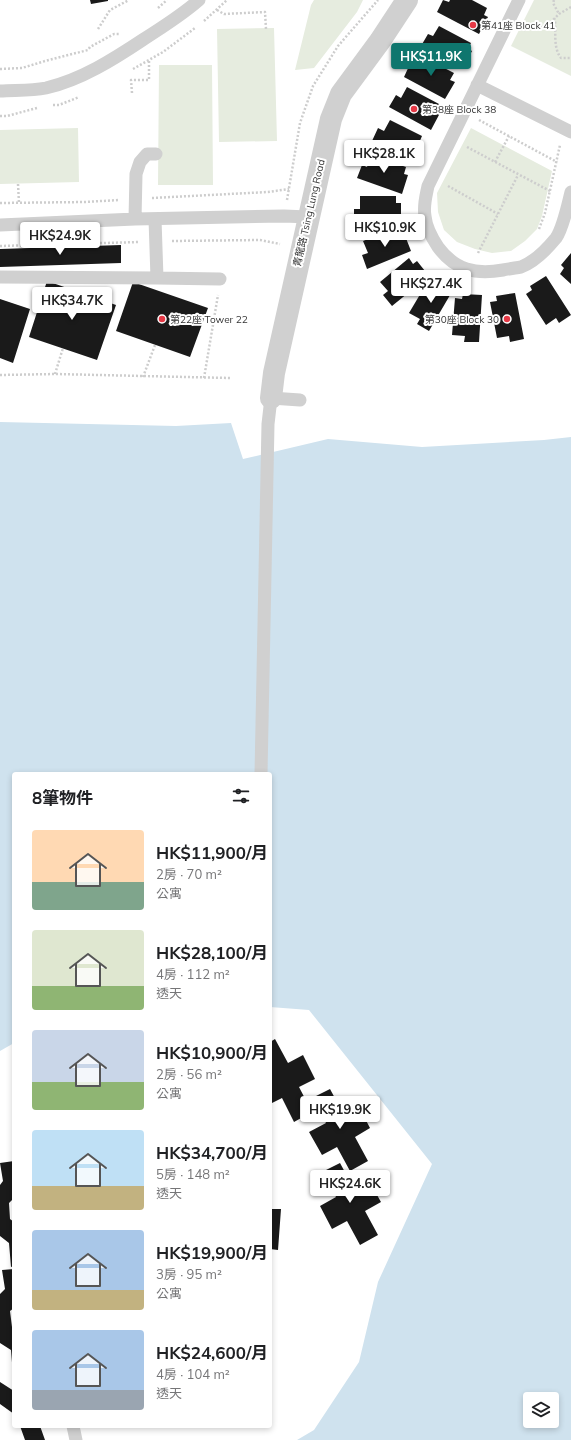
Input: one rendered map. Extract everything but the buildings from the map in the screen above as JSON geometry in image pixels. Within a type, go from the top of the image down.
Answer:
[{"type":"street","name":"青龍路 Tsing Lung Road","points":[[271,398],[274,373],[331,119],[340,94],[380,41],[407,0]]},
{"type":"lane","points":[[0,91],[44,88],[63,83],[83,74],[118,56],[199,0]]},
{"type":"lane","points":[[519,0],[428,186],[424,206],[424,215],[434,240],[444,254],[459,266],[472,271],[487,272],[522,266],[539,255],[557,237],[571,192]]},
{"type":"lane","points":[[477,85],[571,132]]},
{"type":"lane","points":[[135,219],[136,174],[140,162],[147,154],[156,154]]},
{"type":"lane","points":[[0,225],[135,219],[284,216],[308,218]]},
{"type":"lane","points":[[155,219],[157,278]]},
{"type":"lane","points":[[0,277],[220,280]]},
{"type":"lane","points":[[271,398],[300,400]]},
{"type":"lane","name":"青龍路 Tsing Lung Road","points":[[260,772],[268,424],[271,398]]},
{"type":"lane","points":[[73,1428],[76,1440]]},
{"type":"path","points":[[98,29],[110,10],[129,0]]},
{"type":"path","points":[[157,9],[167,0]]},
{"type":"path","points":[[554,0],[553,3],[559,14]]},
{"type":"path","points":[[518,31],[548,25],[554,18],[571,6]]},
{"type":"path","points":[[218,10],[224,14],[265,12],[266,29]]},
{"type":"path","points":[[554,18],[556,20],[556,48],[558,53],[562,58],[571,58]]},
{"type":"path","points":[[0,69],[22,68],[88,50],[90,47],[114,34],[120,34],[125,31]]},
{"type":"path","points":[[132,93],[131,80],[149,80],[148,60]]},
{"type":"path","points":[[473,116],[557,162]]},
{"type":"path","points":[[495,162],[509,136]]},
{"type":"path","points":[[537,232],[542,223],[561,144]]},
{"type":"path","points":[[465,146],[550,191]]},
{"type":"path","points":[[480,253],[478,253],[518,175]]},
{"type":"path","points":[[18,184],[19,202]]},
{"type":"path","points":[[446,185],[498,214]]},
{"type":"path","points":[[268,192],[289,189]]},
{"type":"path","points":[[0,246],[260,240],[280,244]]},
{"type":"path","points":[[204,378],[220,280]]},
{"type":"path","points":[[143,377],[155,345]]},
{"type":"path","points":[[55,374],[63,348]]},
{"type":"path","points":[[0,375],[55,374],[230,378]]},
{"type":"shaded area","points":[[314,0],[363,0],[357,12],[314,68],[295,70],[311,5]]},
{"type":"shaded area","points":[[534,0],[571,0],[571,76],[511,46]]},
{"type":"shaded area","points":[[274,28],[277,141],[219,142],[217,29]]},
{"type":"shaded area","points":[[159,65],[212,65],[213,185],[158,185]]},
{"type":"shaded area","points":[[78,128],[79,182],[0,184],[0,130]]},
{"type":"shaded area","points":[[471,128],[552,171],[542,216],[537,229],[525,241],[511,251],[492,253],[475,249],[457,242],[444,230],[438,212],[437,193]]},
{"type":"water","points":[[0,422],[176,426],[231,423],[243,459],[328,439],[422,447],[571,437],[571,1440],[297,1440],[314,1430],[359,1362],[378,1282],[432,1164],[309,1010],[272,1007],[272,772],[12,772],[12,1044],[0,1051]]},
{"type":"place","name":"第41座 Block 41","points":[[473,25]]},
{"type":"place","name":"第38座 Block 38","points":[[414,109]]},
{"type":"place","name":"第22座 Tower 22","points":[[162,319]]},
{"type":"place","name":"第30座 Block 30","points":[[507,319]]}]
